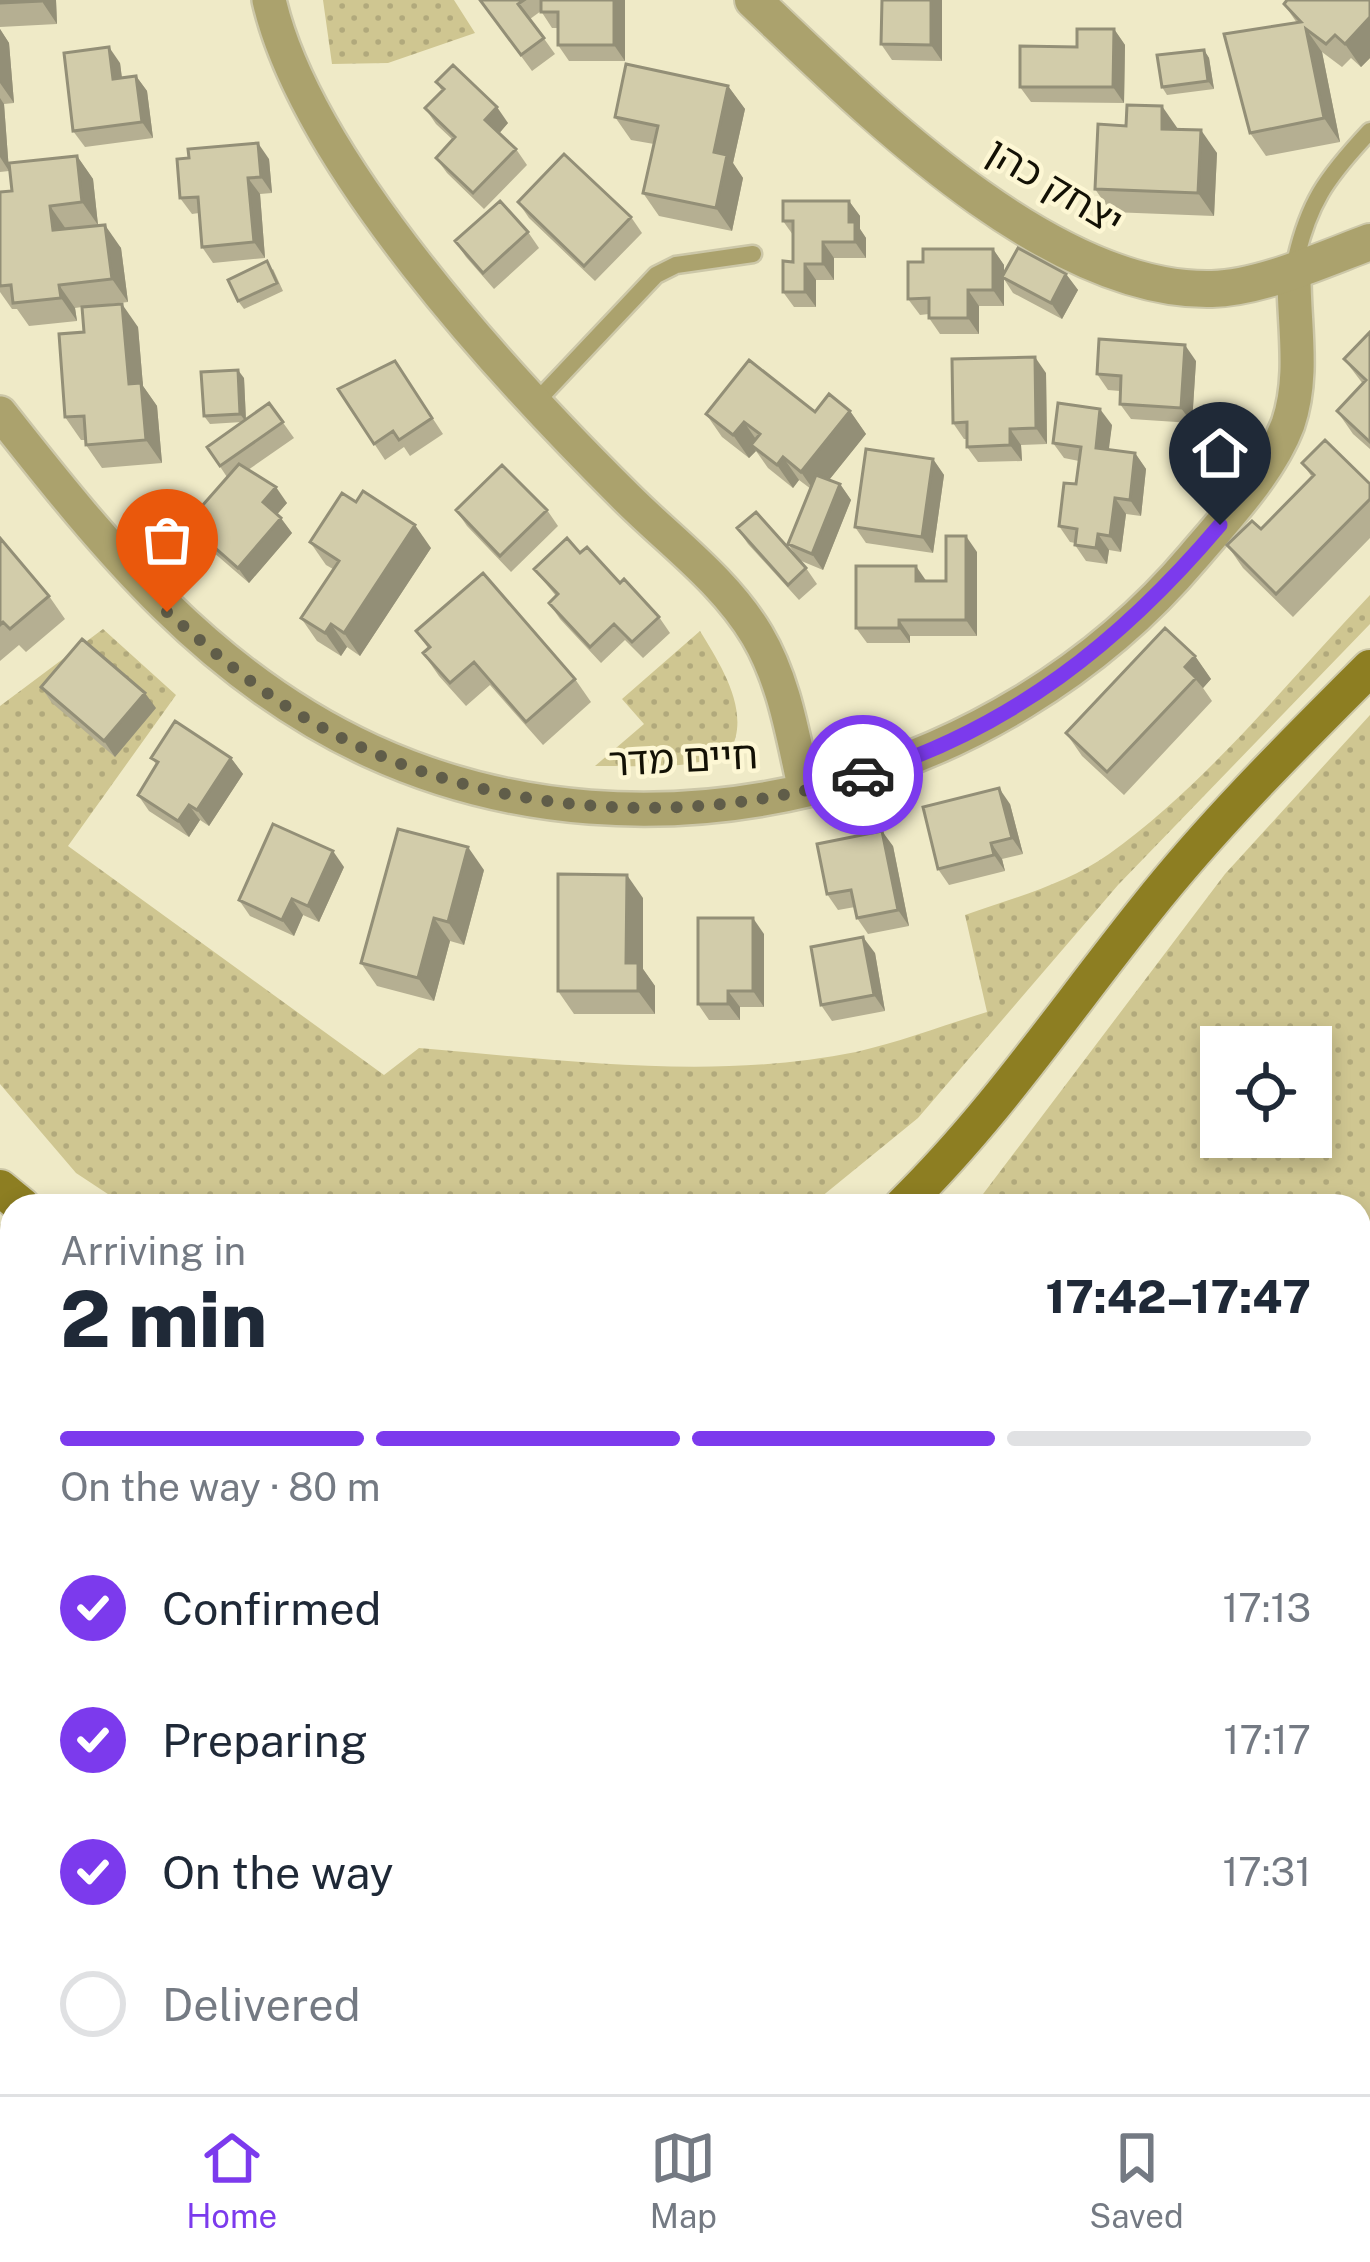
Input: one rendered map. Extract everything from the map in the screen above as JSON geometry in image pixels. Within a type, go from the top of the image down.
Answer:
[{"type":"main road","points":[[914,1194],[994,1110],[1148,906],[1278,760],[1370,668]]},
{"type":"street","points":[[269,0],[289,62],[363,186],[455,311],[535,403],[710,575],[749,622],[778,680],[806,790]]},
{"type":"street","name":"יצחק כהן","points":[[753,0],[916,144],[1008,215],[1098,264],[1178,286],[1216,289],[1294,271],[1370,242]]},
{"type":"street","name":"חיים מדר","points":[[0,413],[108,550],[167,612],[230,667],[298,714],[373,752],[452,781],[537,800],[628,808],[725,806],[806,790],[910,760],[984,728],[1048,689],[1148,606],[1220,525],[1283,436],[1297,380],[1294,271]]},
{"type":"lane","points":[[1294,271],[1305,216],[1330,173],[1370,130]]},
{"type":"lane","points":[[535,403],[656,275],[676,265],[753,254]]},
{"type":"green space","points":[[323,0],[454,0],[475,33],[388,63],[332,64]]},
{"type":"green space","points":[[1370,595],[1370,624],[1118,885],[918,1118],[825,1194],[108,1194],[76,1173],[0,1084],[0,706],[103,629],[176,695],[68,846],[384,1075],[419,1048],[693,1067],[802,1061],[856,1052],[987,1012],[965,915],[1076,874],[1109,854],[1179,796]]},
{"type":"green space","points":[[700,631],[724,673],[735,705],[736,736],[730,751],[682,765],[595,766],[644,724],[622,699]]},
{"type":"green space","points":[[1370,715],[1370,1194],[983,1194],[1225,874]]},
{"type":"building","points":[[480,0],[524,0],[518,4],[544,38],[521,55]]},
{"type":"building","points":[[541,0],[614,0],[614,45],[558,45],[558,12],[541,12]]},
{"type":"building","points":[[882,0],[931,0],[931,45],[881,44]]},
{"type":"building","points":[[1287,0],[1370,0],[1370,17],[1345,44],[1335,35],[1326,44],[1306,29],[1324,118],[1250,133],[1224,34],[1301,22],[1284,4]]},
{"type":"building","points":[[1077,29],[1114,29],[1113,87],[1020,87],[1020,46],[1077,47]]},
{"type":"building","points":[[109,47],[113,79],[136,76],[142,122],[73,131],[64,53]]},
{"type":"building","points":[[1204,50],[1208,81],[1162,87],[1157,55]]},
{"type":"building","points":[[626,64],[728,86],[714,152],[727,155],[716,208],[643,193],[658,126],[615,117]]},
{"type":"building","points":[[453,65],[497,107],[485,120],[516,149],[473,193],[436,158],[455,137],[425,108],[444,89],[436,82]]},
{"type":"building","points":[[1127,105],[1162,106],[1162,129],[1201,130],[1198,193],[1095,189],[1098,124],[1126,126]]},
{"type":"building","points":[[258,143],[261,177],[248,178],[254,242],[202,247],[198,197],[180,198],[177,159],[189,158],[188,149]]},
{"type":"building","points":[[564,154],[631,217],[584,266],[518,202]]},
{"type":"building","points":[[77,156],[82,202],[50,206],[53,230],[105,225],[112,279],[59,285],[61,298],[13,303],[11,285],[0,286],[0,192],[12,191],[9,163]]},
{"type":"building","points":[[500,201],[528,232],[483,273],[455,241]]},
{"type":"building","points":[[783,201],[849,201],[849,222],[855,222],[855,242],[823,242],[823,264],[805,264],[805,292],[783,292],[783,261],[793,262],[793,221],[783,221]]},
{"type":"building","points":[[1018,248],[1066,274],[1051,303],[1002,277]]},
{"type":"building","points":[[923,249],[993,249],[993,290],[968,290],[968,318],[929,318],[929,298],[908,299],[908,262],[923,262]]},
{"type":"building","points":[[267,261],[277,283],[238,301],[228,280]]},
{"type":"building","points":[[122,304],[129,384],[141,383],[146,440],[86,445],[84,416],[65,417],[59,334],[84,332],[82,307]]},
{"type":"building","points":[[1370,332],[1370,442],[1337,411],[1366,380],[1344,359]]},
{"type":"building","points":[[1099,339],[1185,345],[1181,408],[1120,404],[1121,376],[1097,374]]},
{"type":"building","points":[[1035,357],[1036,428],[1010,429],[1010,445],[967,447],[967,422],[953,423],[952,359]]},
{"type":"building","points":[[749,360],[815,412],[829,394],[850,411],[801,472],[783,457],[777,465],[751,445],[760,434],[744,422],[733,435],[706,414]]},
{"type":"building","points":[[395,361],[432,418],[399,440],[393,431],[374,444],[338,389]]},
{"type":"building","points":[[238,370],[240,414],[204,416],[201,372]]},
{"type":"building","points":[[269,403],[283,422],[220,466],[207,447]]},
{"type":"building","points":[[1058,403],[1100,409],[1096,448],[1135,453],[1130,500],[1115,498],[1110,536],[1098,534],[1096,548],[1075,545],[1077,529],[1059,526],[1064,483],[1076,484],[1081,447],[1053,443]]},
{"type":"building","points":[[1325,440],[1370,484],[1370,499],[1276,594],[1227,545],[1252,521],[1261,529],[1314,475],[1302,463]]},
{"type":"building","points":[[866,449],[933,459],[922,537],[855,527]]},
{"type":"building","points":[[239,464],[276,487],[263,502],[281,518],[238,568],[187,523]]},
{"type":"building","points":[[502,465],[547,510],[500,556],[456,510]]},
{"type":"building","points":[[816,475],[840,484],[812,554],[788,544]]},
{"type":"building","points":[[363,491],[415,525],[344,633],[331,624],[325,633],[301,618],[339,561],[310,542],[342,493],[356,502]]},
{"type":"building","points":[[756,512],[806,568],[788,585],[737,528]]},
{"type":"building","points":[[946,536],[966,536],[966,620],[899,620],[899,628],[856,628],[856,566],[916,566],[916,581],[946,581]]},
{"type":"building","points":[[0,538],[49,596],[10,629],[3,622],[0,625]]},
{"type":"building","points":[[567,538],[580,553],[587,547],[659,617],[632,642],[614,624],[590,647],[549,603],[558,594],[534,569]]},
{"type":"building","points":[[483,573],[575,679],[526,722],[474,662],[450,683],[423,653],[430,647],[416,631]]},
{"type":"building","points":[[1165,628],[1195,656],[1185,667],[1196,678],[1107,772],[1066,733]]},
{"type":"building","points":[[82,639],[145,693],[104,741],[41,687]]},
{"type":"building","points":[[175,721],[231,758],[197,810],[189,805],[178,821],[138,795],[158,762],[151,758]]},
{"type":"building","points":[[999,788],[1012,838],[991,843],[994,855],[938,869],[923,807]]},
{"type":"building","points":[[273,824],[333,851],[308,906],[292,899],[282,920],[239,900]]},
{"type":"building","points":[[398,829],[468,847],[448,922],[434,918],[418,978],[361,963]]},
{"type":"building","points":[[882,831],[898,910],[857,918],[851,890],[827,894],[817,844]]},
{"type":"building","points":[[558,874],[627,875],[626,963],[638,963],[638,991],[558,991]]},
{"type":"building","points":[[698,918],[753,918],[753,991],[728,991],[728,1004],[698,1004]]},
{"type":"building","points":[[863,937],[874,995],[821,1005],[811,947]]},
{"type":"way so far","points":[[167,612],[230,667],[298,714],[373,752],[452,781],[537,800],[628,808],[725,806],[863,775]]},
{"type":"route","points":[[863,775],[984,728],[1048,689],[1102,649],[1148,606],[1220,525]]}]
